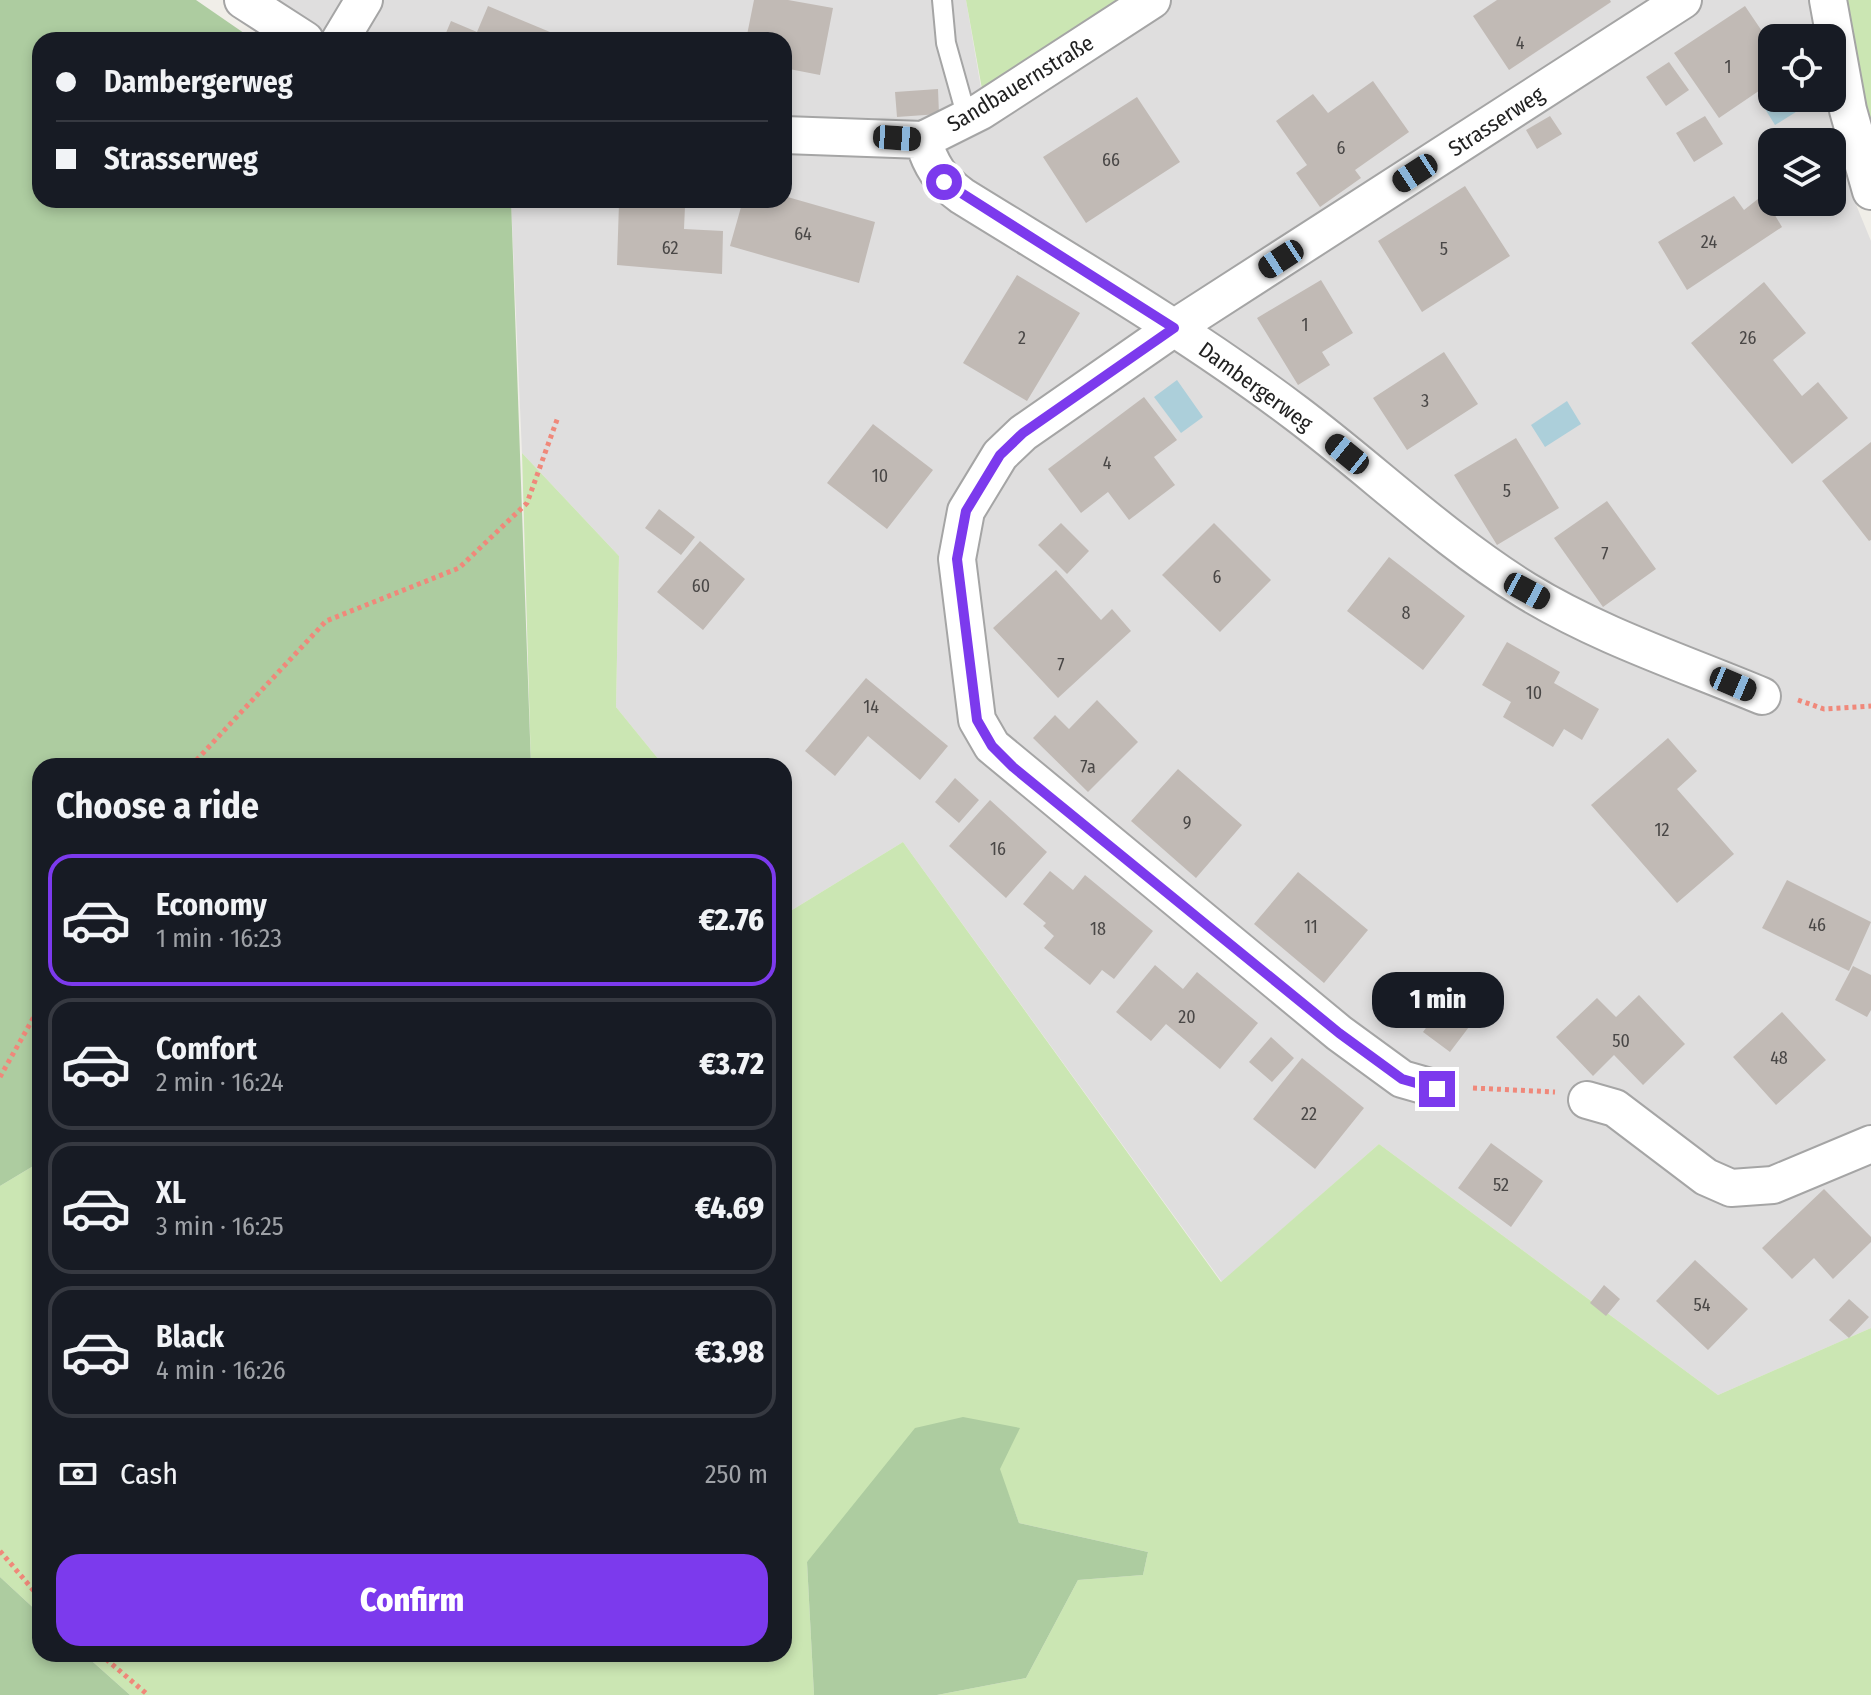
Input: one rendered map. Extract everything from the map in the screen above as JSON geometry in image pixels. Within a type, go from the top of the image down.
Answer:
[{"type":"street","points":[[243,0],[293,32]]},
{"type":"street","points":[[345,32],[364,0]]},
{"type":"street","name":"Sandbauernstraße","points":[[792,135],[923,140],[967,118],[1152,0]]},
{"type":"street","name":"Strasserweg","points":[[1437,1089],[1402,1079],[1339,1033],[1013,767],[992,746],[977,720],[957,559],[966,511],[1000,455],[1023,433],[1174,328],[1683,0]]},
{"type":"street","points":[[1828,0],[1848,110],[1871,191]]},
{"type":"street","name":"Dambergerweg","points":[[923,140],[931,166],[944,182],[962,196],[1174,328],[1298,414],[1471,554],[1527,591],[1588,623],[1762,696]]},
{"type":"street","points":[[1587,1100],[1615,1108],[1706,1177],[1731,1188],[1773,1185],[1871,1144]]},
{"type":"lane","points":[[942,0],[946,43],[967,118]]},
{"type":"path","points":[[198,758],[326,621],[459,568],[527,503],[558,417]]},
{"type":"path","points":[[1762,696],[1781,694],[1824,709],[1871,706]]},
{"type":"path","points":[[0,1077],[32,1020]]},
{"type":"path","points":[[1437,1089],[1508,1088],[1559,1093],[1587,1100]]},
{"type":"path","points":[[0,1551],[32,1589]]},
{"type":"path","points":[[109,1662],[148,1695]]},
{"type":"shaded area","points":[[271,0],[966,0],[981,88],[1122,0],[1812,0],[1816,24],[1758,24],[1758,112],[1834,112],[1838,128],[1758,128],[1758,216],[1846,216],[1846,161],[1857,207],[1871,241],[1871,1328],[1718,1395],[1379,1144],[1222,1282],[903,842],[792,910],[792,758],[657,758],[616,707],[619,556],[522,453],[511,208],[792,208],[792,32],[321,32]]},
{"type":"green space","points":[[0,0],[196,0],[242,32],[32,32],[32,208],[511,208],[531,758],[32,758],[32,1167],[0,1186]]},
{"type":"green space","points":[[966,0],[1122,0],[982,89]]},
{"type":"green space","points":[[1841,0],[1871,0],[1871,131]]},
{"type":"green space","points":[[522,453],[619,556],[616,707],[657,758],[531,758]]},
{"type":"green space","points":[[903,842],[1221,1282],[1379,1144],[1718,1395],[1871,1328],[1871,1695],[937,1695],[1026,1678],[1078,1580],[1143,1575],[1148,1552],[1019,1523],[999,1469],[807,1562],[814,1695],[130,1695],[93,1662],[792,1662],[792,910]]},
{"type":"green space","points":[[32,1167],[32,1607],[0,1577],[0,1186]]},
{"type":"green space","points":[[963,1417],[1020,1428],[1000,1469],[1019,1523],[1148,1552],[1143,1575],[1078,1580],[1026,1678],[937,1695],[814,1695],[807,1562],[915,1428]]},
{"type":"green space","points":[[0,1577],[32,1607],[32,1662],[93,1662],[130,1695],[0,1695]]},
{"type":"water","points":[[1767,112],[1796,112],[1775,125]]},
{"type":"water","points":[[1177,380],[1203,417],[1181,433],[1154,397]]},
{"type":"water","points":[[1567,401],[1581,424],[1545,447],[1531,425]]},
{"type":"building","points":[[754,0],[788,0],[833,8],[820,75],[792,70],[792,32],[748,32]]},
{"type":"building","points":[[1497,0],[1611,2],[1509,70],[1473,16]]},
{"type":"building","points":[[488,6],[550,32],[477,32]]},
{"type":"building","points":[[1745,6],[1758,25],[1758,92],[1719,118],[1674,53]]},
{"type":"building","points":[[451,21],[477,32],[446,32]]},
{"type":"building","points":[[1669,62],[1689,90],[1666,106],[1646,77]]},
{"type":"building","points":[[1373,81],[1409,132],[1355,170],[1361,178],[1320,207],[1296,173],[1307,165],[1276,121],[1313,94],[1328,113]]},
{"type":"building","points":[[938,89],[939,114],[897,117],[895,92]]},
{"type":"building","points":[[1137,97],[1180,162],[1086,223],[1043,157]]},
{"type":"building","points":[[1550,116],[1562,134],[1537,149],[1526,130]]},
{"type":"building","points":[[1705,116],[1723,144],[1694,162],[1676,133]]},
{"type":"building","points":[[1465,186],[1510,256],[1422,312],[1378,241]]},
{"type":"building","points":[[1734,196],[1744,210],[1758,199],[1758,216],[1775,216],[1782,227],[1687,290],[1658,242]]},
{"type":"building","points":[[792,198],[875,222],[859,283],[730,246],[741,208],[792,208]]},
{"type":"building","points":[[619,208],[685,208],[684,229],[723,231],[722,274],[617,265]]},
{"type":"building","points":[[1017,275],[1080,313],[1027,401],[963,363]]},
{"type":"building","points":[[1321,280],[1353,333],[1322,352],[1330,365],[1298,385],[1257,318]]},
{"type":"building","points":[[1764,282],[1806,333],[1773,360],[1802,396],[1818,382],[1848,418],[1792,464],[1691,343]]},
{"type":"building","points":[[1444,352],[1478,404],[1407,450],[1373,398]]},
{"type":"building","points":[[1144,397],[1177,440],[1154,457],[1175,485],[1129,520],[1108,492],[1081,513],[1048,469]]},
{"type":"building","points":[[873,424],[933,470],[887,529],[827,483]]},
{"type":"building","points":[[1516,438],[1559,508],[1497,545],[1454,475]]},
{"type":"building","points":[[1871,442],[1871,540],[1869,541],[1822,481]]},
{"type":"building","points":[[1607,501],[1656,569],[1603,607],[1554,538]]},
{"type":"building","points":[[659,509],[695,537],[681,555],[645,528]]},
{"type":"building","points":[[1061,523],[1089,551],[1067,574],[1038,545]]},
{"type":"building","points":[[1214,523],[1271,580],[1220,632],[1162,575]]},
{"type":"building","points":[[700,541],[745,579],[703,630],[657,592]]},
{"type":"building","points":[[1389,557],[1465,616],[1423,670],[1347,611]]},
{"type":"building","points":[[1056,570],[1101,620],[1112,609],[1131,631],[1058,698],[993,628]]},
{"type":"building","points":[[1507,642],[1560,672],[1554,683],[1599,709],[1582,740],[1564,729],[1553,747],[1503,717],[1511,702],[1482,685]]},
{"type":"building","points":[[866,678],[948,746],[920,780],[868,736],[835,776],[805,751]]},
{"type":"building","points":[[1097,700],[1138,742],[1088,792],[1033,738],[1055,715],[1069,729]]},
{"type":"building","points":[[1668,738],[1697,771],[1677,789],[1734,854],[1677,903],[1591,805]]},
{"type":"building","points":[[1178,769],[1242,825],[1196,878],[1131,821]]},
{"type":"building","points":[[955,778],[979,800],[959,823],[935,802]]},
{"type":"building","points":[[990,800],[1047,852],[1006,898],[949,846]]},
{"type":"building","points":[[1050,871],[1073,890],[1085,875],[1153,931],[1114,979],[1102,970],[1090,985],[1044,948],[1054,936],[1043,926],[1046,923],[1023,904]]},
{"type":"building","points":[[1298,872],[1368,930],[1324,983],[1254,924]]},
{"type":"building","points":[[1787,880],[1871,922],[1849,971],[1762,928]]},
{"type":"building","points":[[1155,965],[1183,989],[1197,972],[1258,1023],[1220,1069],[1166,1024],[1151,1041],[1116,1012]]},
{"type":"building","points":[[1853,966],[1871,975],[1871,1010],[1867,1017],[1835,1000]]},
{"type":"building","points":[[1639,995],[1685,1044],[1643,1085],[1614,1055],[1593,1076],[1556,1037],[1597,998],[1616,1017]]},
{"type":"building","points":[[1447,999],[1475,1019],[1450,1052],[1423,1032]]},
{"type":"building","points":[[1782,1012],[1826,1060],[1776,1105],[1733,1057]]},
{"type":"building","points":[[1271,1037],[1294,1058],[1272,1082],[1249,1062]]},
{"type":"building","points":[[1302,1058],[1364,1108],[1315,1169],[1253,1119]]},
{"type":"building","points":[[1491,1143],[1543,1181],[1511,1227],[1458,1188]]},
{"type":"building","points":[[1824,1189],[1871,1237],[1871,1242],[1833,1279],[1814,1258],[1792,1279],[1762,1248]]},
{"type":"building","points":[[1695,1260],[1748,1309],[1708,1350],[1656,1301]]},
{"type":"building","points":[[1604,1285],[1620,1299],[1606,1316],[1590,1303]]},
{"type":"building","points":[[1849,1299],[1869,1317],[1849,1338],[1829,1320]]},
{"type":"route","points":[[944,182],[1174,328],[1023,433],[1000,455],[983,478],[966,511],[957,559],[977,720],[992,746],[1013,767],[1339,1033],[1402,1079],[1437,1089]]}]
